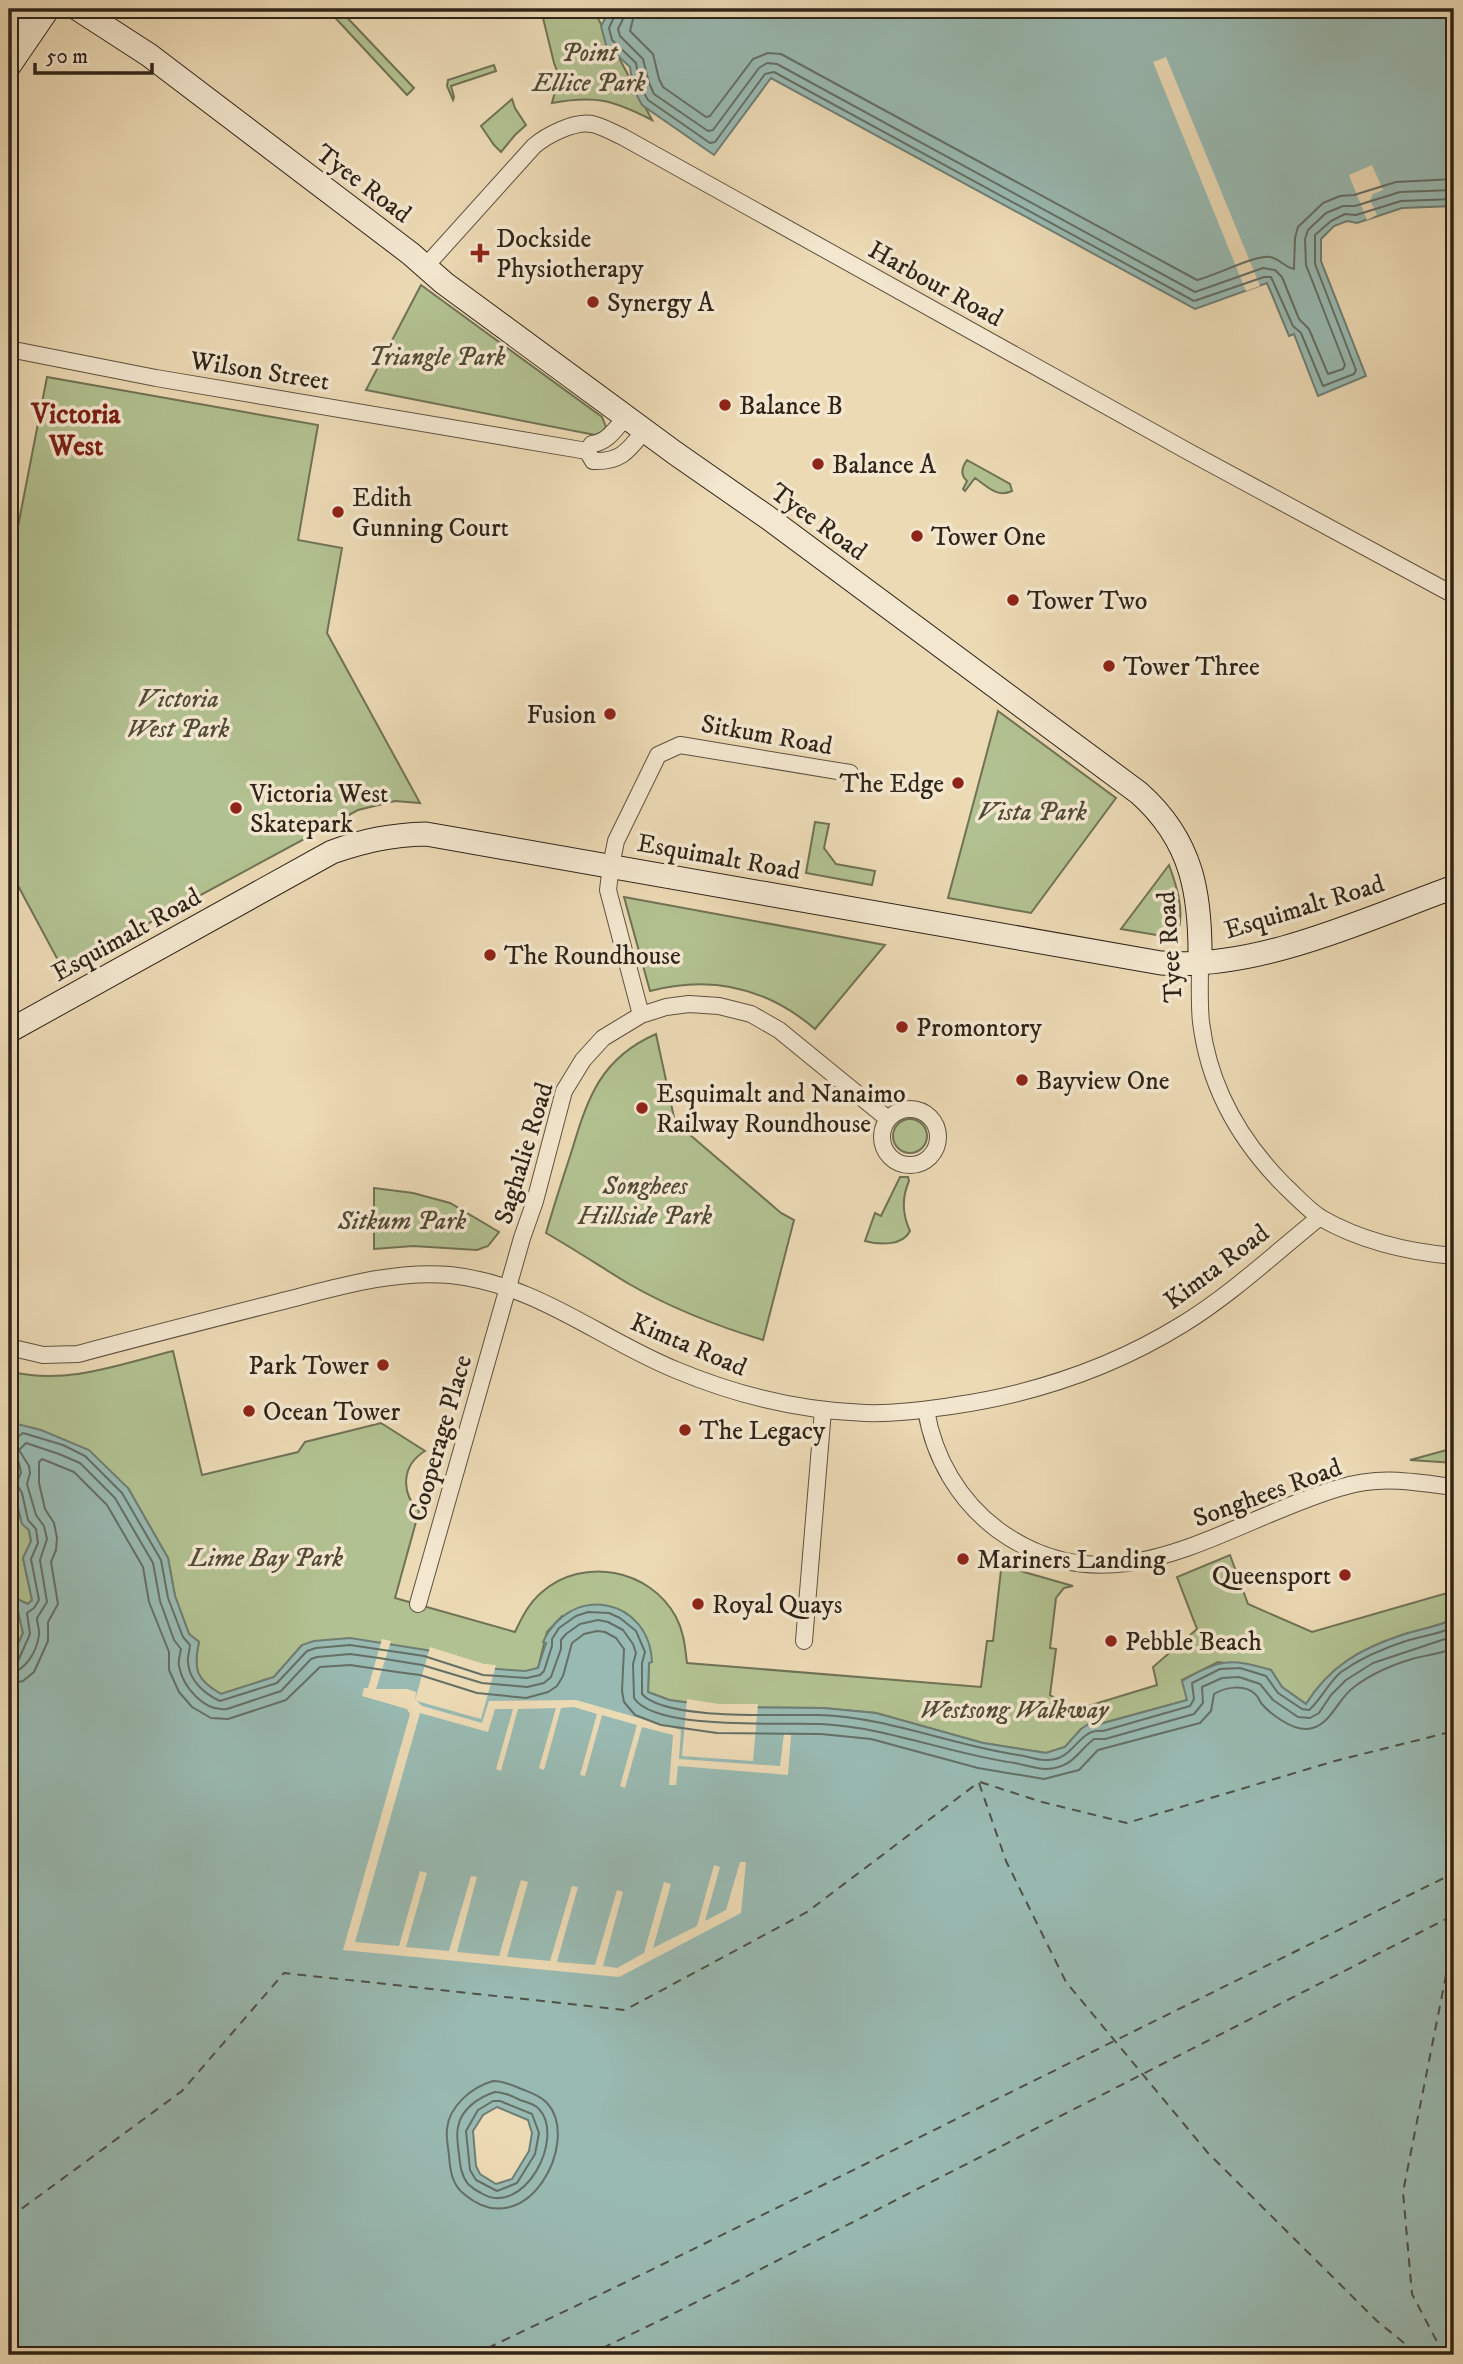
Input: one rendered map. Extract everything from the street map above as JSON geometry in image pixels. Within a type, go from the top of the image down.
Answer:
[{"type":"main road","points":[[10,64],[20,35],[20,25],[13,9]]},
{"type":"main road","points":[[10,64],[48,9]]},
{"type":"main road","name":"Tyee Road","points":[[78,9],[160,63],[454,290],[767,517],[1153,805],[1182,849],[1196,889],[1200,963]]},
{"type":"main road","points":[[106,9],[125,39]]},
{"type":"main road","name":"Esquimalt Road","points":[[9,1031],[332,852],[363,841],[393,835],[426,834],[1161,963],[1200,963],[1282,947],[1454,887]]},
{"type":"street","name":"Harbour Road","points":[[425,267],[534,146],[556,131],[580,124],[592,124],[623,137],[1189,452],[1454,595]]},
{"type":"street","name":"Wilson Street","points":[[9,349],[156,378],[587,451],[593,461],[616,459],[628,451],[644,430]]},
{"type":"street","points":[[587,451],[592,444],[609,436],[626,417]]},
{"type":"street","name":"Sitkum Road","points":[[641,1015],[608,890],[616,841],[658,755],[680,745],[850,774]]},
{"type":"street","name":"Tyee Road","points":[[1200,963],[1202,1024],[1214,1077],[1223,1102],[1254,1154],[1302,1204],[1320,1217]]},
{"type":"street","name":"Saghalie Road","points":[[508,1286],[535,1201],[564,1091],[583,1060],[603,1038],[641,1015],[666,1007],[689,1004],[719,1006],[751,1014],[779,1030],[888,1119]]},
{"type":"street","points":[[1320,1217],[1369,1239],[1409,1250],[1454,1256]]},
{"type":"street","name":"Kimta Road","points":[[9,1347],[43,1355],[78,1354],[380,1278],[446,1275],[508,1286],[538,1298],[675,1370],[747,1395],[823,1410],[897,1413],[1011,1396],[1055,1384],[1097,1368],[1184,1323],[1220,1298],[1320,1217]]},
{"type":"street","name":"Cooperage Place","points":[[418,1604],[508,1286]]},
{"type":"street","points":[[803,1641],[823,1410]]},
{"type":"street","name":"Songhees Road","points":[[926,1410],[933,1438],[947,1471],[979,1514],[1022,1545],[1072,1563],[1125,1565],[1160,1558],[1340,1487],[1388,1479],[1454,1487]]},
{"type":"green space","points":[[327,9],[339,9],[414,88],[407,95]]},
{"type":"green space","name":"Point Ellice Park","points":[[535,9],[593,9],[652,120],[604,101],[581,99],[552,103],[559,76],[543,18]]},
{"type":"green space","points":[[494,65],[496,71],[451,86],[453,100],[447,86],[448,80]]},
{"type":"green space","points":[[512,99],[526,125],[501,152],[481,126]]},
{"type":"green space","name":"Triangle Park","points":[[421,285],[602,417],[606,427],[595,435],[366,390]]},
{"type":"green space","name":"Victoria West Park","points":[[47,377],[318,425],[298,540],[342,548],[327,633],[420,803],[395,801],[358,810],[86,957],[90,965],[67,977],[9,869],[9,545],[15,542]]},
{"type":"green space","points":[[967,460],[1010,484],[1012,491],[997,492],[975,478],[965,491],[963,489],[967,481],[962,471]]},
{"type":"green space","name":"Vista Park","points":[[998,711],[1116,798],[1031,913],[948,898]]},
{"type":"green space","points":[[815,822],[829,824],[824,848],[836,864],[875,871],[872,885],[806,873]]},
{"type":"green space","points":[[1169,865],[1180,906],[1178,931],[1168,937],[1121,929]]},
{"type":"green space","points":[[624,897],[885,945],[815,1029],[778,1004],[737,989],[695,984],[650,991]]},
{"type":"green space","name":"Songhees Hillside Park","points":[[656,1034],[675,1122],[781,1213],[794,1220],[763,1340],[661,1301],[546,1233],[584,1113],[599,1081],[622,1055]]},
{"type":"green space","points":[[910,1119],[922,1124],[927,1136],[922,1148],[910,1153],[898,1148],[893,1136],[898,1124]]},
{"type":"green space","points":[[900,1177],[908,1177],[909,1181],[904,1206],[910,1231],[896,1242],[884,1244],[865,1241],[875,1213],[881,1216]]},
{"type":"green space","name":"Sitkum Park","points":[[374,1188],[413,1193],[450,1203],[499,1232],[488,1246],[477,1250],[413,1246],[374,1249]]},
{"type":"green space","points":[[173,1351],[202,1475],[298,1452],[305,1442],[381,1423],[425,1451],[412,1464],[406,1479],[409,1496],[419,1511],[395,1598],[515,1632],[533,1601],[558,1581],[596,1571],[615,1573],[650,1588],[664,1601],[681,1628],[687,1663],[981,1687],[987,1641],[993,1641],[1001,1570],[1000,1562],[995,1556],[1024,1572],[1073,1586],[1064,1588],[1056,1598],[1050,1648],[1056,1649],[1050,1695],[1075,1710],[1157,1685],[1153,1667],[1197,1629],[1177,1577],[1230,1555],[1248,1604],[1312,1632],[1454,1591],[1454,1619],[1387,1640],[1359,1653],[1325,1679],[1306,1704],[1282,1687],[1271,1670],[1218,1662],[1182,1680],[1188,1700],[1099,1724],[1098,1719],[1081,1729],[1065,1747],[1046,1753],[983,1743],[876,1713],[823,1708],[719,1707],[669,1700],[648,1692],[649,1662],[652,1662],[562,1616],[547,1632],[538,1668],[525,1672],[484,1668],[426,1650],[302,1645],[274,1677],[221,1694],[206,1684],[198,1673],[196,1660],[199,1642],[189,1634],[175,1596],[168,1558],[128,1488],[17,1424],[9,1439],[9,1378],[13,1372],[53,1376],[74,1374],[114,1367]]},
{"type":"green space","points":[[1454,1448],[1454,1463],[1410,1460]]},
{"type":"green space","points":[[9,1484],[19,1515],[29,1530],[31,1542],[23,1558],[32,1600],[28,1604],[16,1599],[23,1633],[9,1664]]},
{"type":"water","points":[[606,9],[1454,9],[1454,206],[1402,208],[1357,223],[1347,221],[1334,226],[1321,239],[1321,261],[1366,376],[1318,396],[1294,334],[1289,336],[1267,283],[1195,309],[771,78],[714,155],[642,105],[633,88],[630,67],[606,45],[601,26],[607,15]]},
{"type":"water","points":[[17,1424],[41,1430],[89,1450],[128,1488],[168,1558],[175,1596],[189,1634],[199,1642],[196,1660],[198,1673],[206,1684],[221,1694],[274,1677],[302,1645],[314,1641],[350,1638],[426,1650],[484,1668],[525,1671],[538,1668],[546,1643],[543,1642],[555,1623],[571,1611],[589,1605],[606,1606],[623,1612],[638,1623],[648,1640],[652,1662],[649,1663],[648,1692],[669,1700],[719,1707],[823,1708],[876,1713],[983,1743],[1046,1753],[1065,1747],[1081,1729],[1098,1718],[1100,1724],[1187,1700],[1182,1681],[1206,1668],[1225,1663],[1235,1662],[1271,1670],[1282,1687],[1306,1704],[1325,1679],[1359,1653],[1387,1640],[1454,1619],[1454,2355],[9,2355],[9,1664],[23,1633],[15,1598],[28,1604],[32,1600],[23,1558],[31,1541],[29,1530],[22,1524],[15,1495],[9,1484],[14,1472],[11,1436]],"holes":[[[497,2107],[528,2120],[532,2133],[529,2151],[512,2179],[496,2184],[480,2174],[476,2166],[473,2131],[483,2115]]]},
{"type":"pier","points":[[1166,57],[1260,286],[1246,291],[1153,62]]},
{"type":"pier","points":[[1372,165],[1383,190],[1373,194],[1370,200],[1377,215],[1367,220],[1349,175]]},
{"type":"pier","points":[[382,1639],[391,1641],[376,1689],[407,1689],[416,1692],[415,1700],[430,1647],[484,1664],[496,1665],[481,1719],[417,1701],[422,1706],[482,1723],[489,1701],[576,1700],[681,1730],[679,1759],[780,1766],[784,1734],[791,1735],[788,1775],[678,1766],[676,1785],[669,1785],[673,1735],[642,1727],[625,1788],[620,1786],[637,1725],[602,1715],[585,1776],[580,1775],[597,1714],[574,1707],[561,1708],[544,1770],[539,1768],[556,1708],[518,1709],[501,1771],[496,1769],[513,1709],[495,1709],[488,1732],[420,1713],[355,1942],[399,1946],[420,1871],[427,1873],[406,1947],[449,1951],[471,1876],[477,1877],[457,1952],[499,1956],[521,1880],[528,1882],[507,1957],[550,1961],[572,1886],[578,1887],[557,1962],[595,1965],[617,1890],[623,1892],[603,1966],[617,1968],[644,1953],[664,1882],[671,1884],[653,1948],[697,1926],[714,1865],[720,1867],[705,1921],[726,1910],[740,1862],[746,1862],[741,1913],[619,1977],[343,1950],[410,1714],[407,1709],[362,1696],[364,1688],[368,1688]]},
{"type":"pier","points":[[687,1699],[719,1704],[758,1704],[753,1761],[682,1756]]},
{"type":"ferry route","points":[[980,1782],[1042,1802],[1127,1823],[1335,1761],[1454,1731]]},
{"type":"ferry route","points":[[9,2218],[182,2091],[284,1973],[625,2010],[807,1912],[979,1782]]},
{"type":"ferry route","points":[[979,1783],[1006,1861],[1066,1982],[1208,2153],[1377,2321],[1419,2355]]},
{"type":"ferry route","points":[[473,2355],[645,2273],[1454,1873]]},
{"type":"ferry route","points":[[588,2355],[1454,1915]]},
{"type":"ferry route","points":[[1444,2355],[1412,2294],[1403,2192],[1454,1935]]},
{"type":"ferry route","points":[[1300,2355],[1328,2348],[1351,2355]]},
{"type":"place","name":"Dockside Physiotherapy","points":[[480,253]]},
{"type":"place","name":"Synergy A","points":[[593,302]]},
{"type":"place","name":"Balance B","points":[[725,405]]},
{"type":"place","name":"Balance A","points":[[818,464]]},
{"type":"place","name":"Edith Gunning Court","points":[[338,512]]},
{"type":"place","name":"Tower One","points":[[917,536]]},
{"type":"place","name":"Tower Two","points":[[1013,600]]},
{"type":"place","name":"Tower Three","points":[[1109,666]]},
{"type":"place","name":"Fusion","points":[[610,714]]},
{"type":"place","name":"The Edge","points":[[958,783]]},
{"type":"place","name":"Victoria West Skatepark","points":[[236,808]]},
{"type":"place","name":"The Roundhouse","points":[[490,955]]},
{"type":"place","name":"Promontory","points":[[902,1027]]},
{"type":"place","name":"Bayview One","points":[[1022,1080]]},
{"type":"place","name":"Esquimalt and Nanaimo Railway Roundhouse","points":[[642,1108]]},
{"type":"place","name":"Park Tower","points":[[383,1365]]},
{"type":"place","name":"Ocean Tower","points":[[249,1411]]},
{"type":"place","name":"The Legacy","points":[[685,1430]]},
{"type":"place","name":"Mariners Landing","points":[[963,1559]]},
{"type":"place","name":"Queensport","points":[[1345,1575]]},
{"type":"place","name":"Royal Quays","points":[[698,1604]]},
{"type":"place","name":"Pebble Beach","points":[[1111,1641]]},
{"type":"district","name":"Victoria West","points":[[76,429]]},
{"type":"park label","name":"Lime Bay Park","points":[[266,1557]]},
{"type":"park label","name":"Westsong Walkway","points":[[1014,1709]]}]
